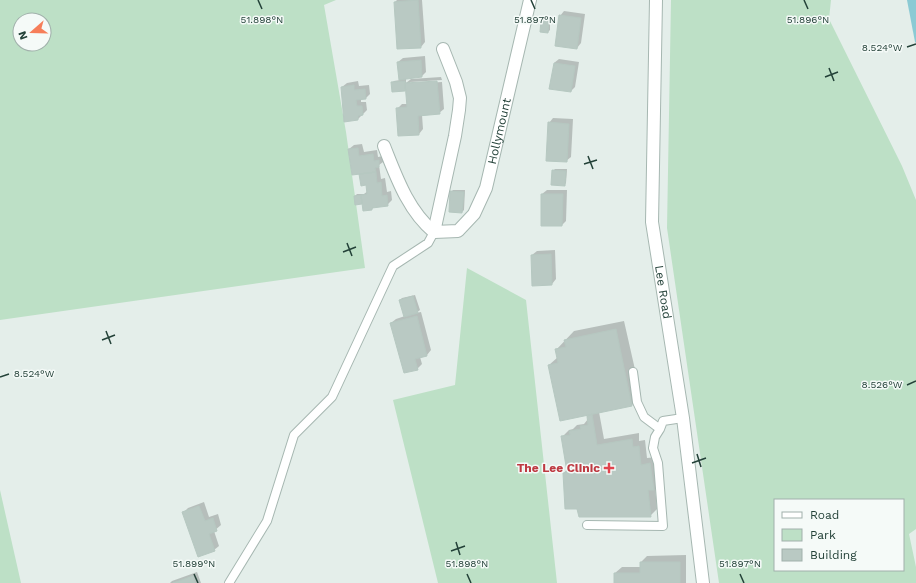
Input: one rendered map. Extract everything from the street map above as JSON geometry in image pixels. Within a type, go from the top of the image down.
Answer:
[{"type":"street","name":"Hollymount","points":[[434,232],[458,231],[474,214],[486,188],[530,0]]},
{"type":"street","name":"Lee Road","points":[[656,0],[652,222],[683,418],[703,583]]},
{"type":"street","points":[[434,232],[455,136],[460,98],[456,82],[443,49]]},
{"type":"street","points":[[384,146],[400,185],[410,203],[421,219],[434,232]]},
{"type":"lane","points":[[229,583],[267,521],[294,435],[332,397],[393,266],[428,243],[434,232]]},
{"type":"lane","points":[[633,372],[637,402],[644,417],[660,429]]},
{"type":"lane","points":[[587,525],[663,526],[658,464],[653,448],[655,437],[663,421],[683,418]]},
{"type":"green space","points":[[0,0],[336,0],[324,5],[346,132],[365,268],[0,320]]},
{"type":"green space","points":[[671,0],[831,0],[829,19],[902,166],[916,200],[916,529],[909,534],[916,567],[916,583],[719,583],[667,228]]},
{"type":"green space","points":[[467,268],[526,300],[557,583],[438,583],[393,400],[455,385]]},
{"type":"green space","points":[[0,490],[21,583],[0,583]]},
{"type":"water","points":[[907,0],[916,0],[916,43],[915,42]]},
{"type":"building","points":[[418,0],[421,48],[397,49],[394,2]]},
{"type":"building","points":[[559,15],[581,18],[577,49],[555,46]]},
{"type":"building","points":[[541,20],[549,20],[548,33],[540,32]]},
{"type":"building","points":[[421,60],[422,77],[399,80],[397,62]]},
{"type":"building","points":[[554,63],[575,66],[571,92],[549,89]]},
{"type":"building","points":[[405,81],[405,91],[392,92],[391,82]]},
{"type":"building","points":[[437,81],[440,114],[418,116],[419,135],[398,136],[396,108],[407,107],[405,83]]},
{"type":"building","points":[[354,85],[354,90],[365,89],[366,99],[356,100],[357,106],[362,106],[363,115],[358,116],[358,120],[344,122],[341,87]]},
{"type":"building","points":[[548,122],[569,124],[567,162],[546,161]]},
{"type":"building","points":[[358,148],[359,156],[373,154],[374,161],[379,160],[379,167],[375,168],[376,172],[352,175],[348,149]]},
{"type":"building","points":[[552,170],[566,171],[565,186],[551,185]]},
{"type":"building","points":[[376,172],[377,183],[381,182],[382,196],[387,195],[388,206],[363,211],[361,195],[367,194],[366,185],[361,186],[359,174]]},
{"type":"building","points":[[450,191],[464,192],[462,213],[449,212]]},
{"type":"building","points":[[541,194],[563,194],[562,226],[541,226]]},
{"type":"building","points":[[361,195],[362,204],[355,205],[354,196]]},
{"type":"building","points":[[551,254],[552,285],[532,286],[531,255]]},
{"type":"building","points":[[413,296],[418,313],[404,317],[399,300]]},
{"type":"building","points":[[417,316],[427,356],[415,359],[418,370],[404,373],[390,323]]},
{"type":"building","points":[[616,329],[632,406],[560,421],[548,365],[558,363],[555,349],[566,347],[564,340]]},
{"type":"building","name":"The Lee Clinic","points":[[592,414],[597,445],[632,439],[633,447],[639,446],[641,465],[650,463],[654,490],[648,490],[651,517],[579,517],[577,509],[565,509],[563,473],[567,472],[561,436],[570,435],[569,431],[581,429],[580,426],[588,425],[587,416]]},
{"type":"building","points":[[199,506],[205,521],[213,518],[217,531],[209,534],[215,551],[198,557],[182,512]]},
{"type":"building","points":[[640,562],[680,562],[680,583],[614,583],[614,573],[640,573]]},
{"type":"building","points":[[193,576],[195,583],[173,583]]},
{"type":"place","name":"The Lee Clinic","points":[[609,468]]}]
